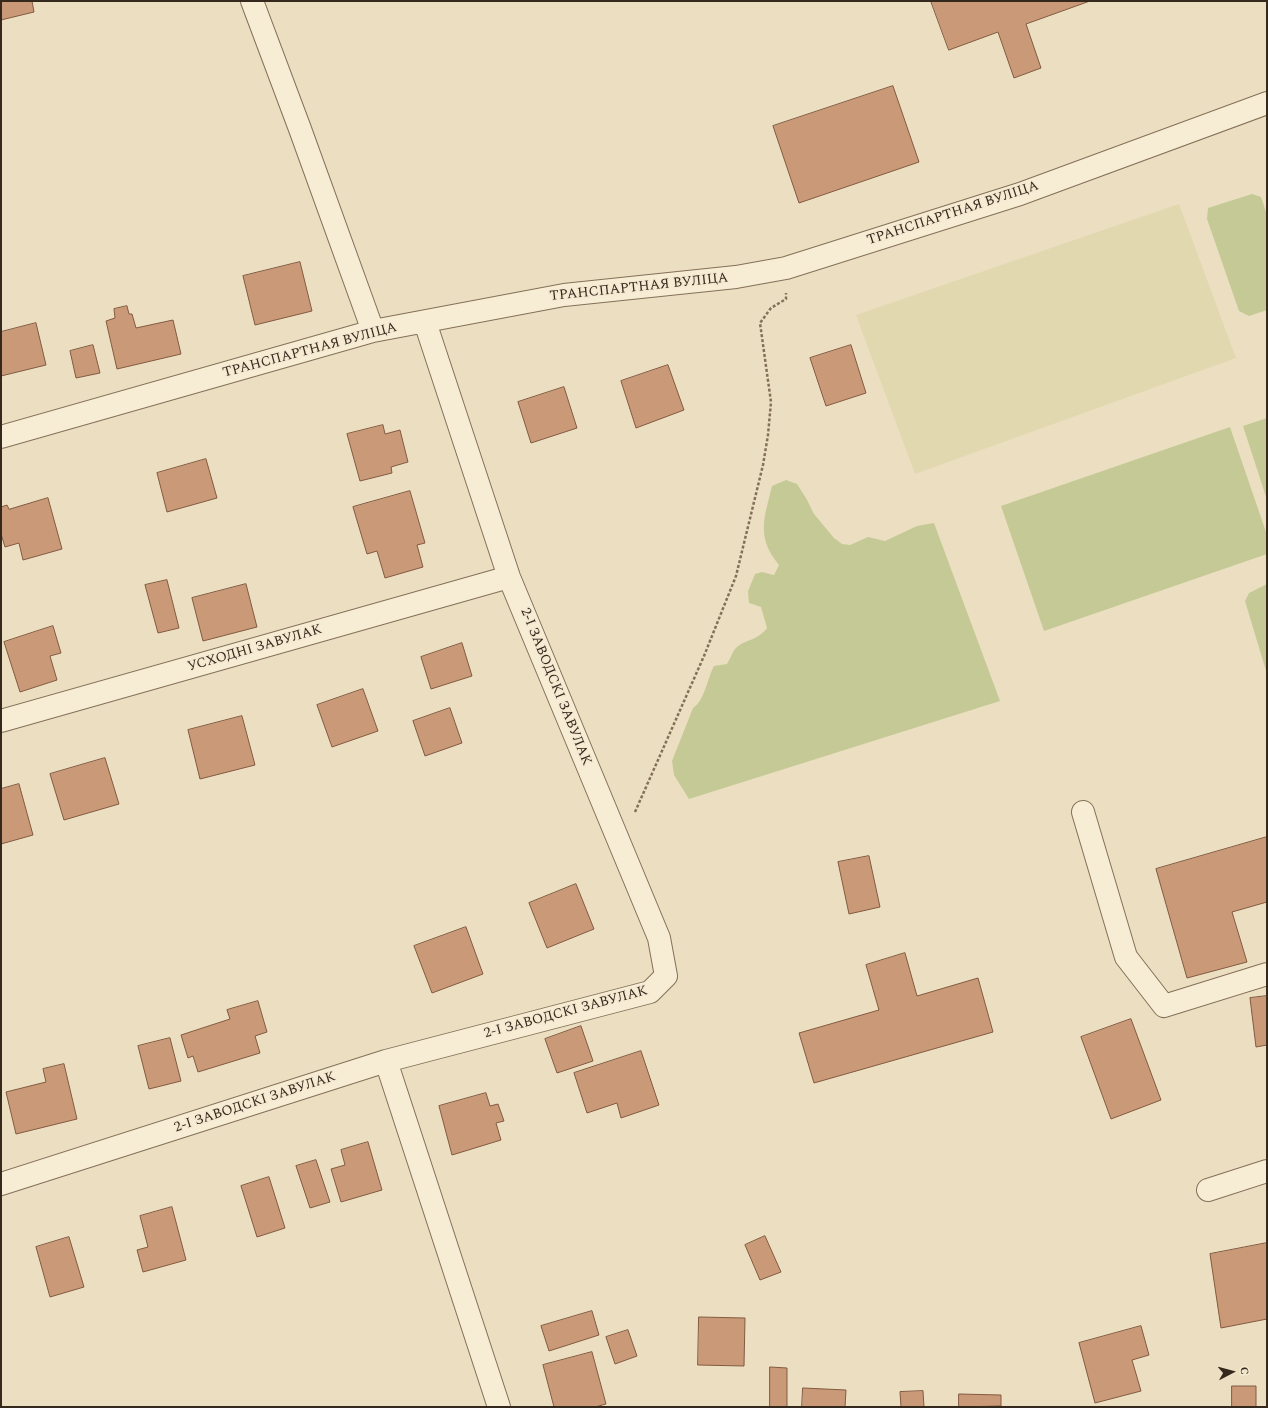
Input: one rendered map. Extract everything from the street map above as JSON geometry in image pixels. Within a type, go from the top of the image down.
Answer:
[{"type":"street","points":[[252,1],[300,128],[373,331]]},
{"type":"street","name":"ТРАНСПАРТНАЯ ВУЛІЦА","points":[[1,437],[373,331],[564,295],[736,277],[786,268],[1020,194],[1267,103]]},
{"type":"street","name":"2-І ЗАВОДСКІ ЗАВУЛАК","points":[[1,1184],[386,1061],[650,992],[666,976],[659,938],[509,577],[425,322]]},
{"type":"street","name":"УСХОДНІ ЗАВУЛАК","points":[[1,722],[509,577]]},
{"type":"street","points":[[1083,812],[1126,957],[1164,1006],[1267,974]]},
{"type":"street","points":[[386,1061],[499,1407]]},
{"type":"street","points":[[1208,1190],[1267,1171]]},
{"type":"path","points":[[622,849],[638,804],[704,656],[736,576],[763,465],[768,435],[771,402],[760,323],[771,308],[786,300],[786,268]]},
{"type":"shaded area","points":[[1179,204],[1236,358],[915,474],[856,315]]},
{"type":"green space","points":[[1252,194],[1261,197],[1267,215],[1267,310],[1249,316],[1239,311],[1207,219],[1208,208]]},
{"type":"green space","points":[[1267,418],[1267,500],[1243,426]]},
{"type":"green space","points":[[1230,427],[1267,535],[1267,554],[1044,631],[1001,506]]},
{"type":"green space","points":[[786,480],[797,484],[814,514],[834,538],[842,544],[850,545],[868,537],[885,541],[917,526],[934,523],[1000,701],[689,799],[674,775],[672,761],[693,708],[703,695],[714,666],[727,664],[735,649],[742,643],[759,636],[767,628],[761,607],[749,603],[748,591],[755,574],[762,572],[774,575],[779,565],[767,545],[764,527],[766,508],[772,486]]},
{"type":"green space","points":[[1267,584],[1267,674],[1245,601],[1249,593]]},
{"type":"building","points":[[1,1],[32,1],[34,12],[1,20]]},
{"type":"building","points":[[931,1],[1090,1],[1026,24],[1041,68],[1014,78],[998,32],[949,50]]},
{"type":"building","points":[[893,86],[919,162],[799,203],[773,126]]},
{"type":"building","points":[[300,262],[312,311],[255,325],[243,276]]},
{"type":"building","points":[[127,306],[129,314],[132,314],[136,328],[173,320],[181,354],[117,369],[106,321],[115,318],[114,309]]},
{"type":"building","points":[[36,323],[46,365],[1,376],[1,332]]},
{"type":"building","points":[[93,345],[100,373],[76,378],[70,351]]},
{"type":"building","points":[[851,345],[866,393],[826,406],[810,358]]},
{"type":"building","points":[[668,365],[684,410],[636,428],[621,381]]},
{"type":"building","points":[[564,387],[577,428],[531,443],[518,402]]},
{"type":"building","points":[[383,425],[385,434],[400,430],[408,462],[391,467],[392,473],[360,481],[347,434]]},
{"type":"building","points":[[206,459],[217,498],[167,512],[157,473]]},
{"type":"building","points":[[410,491],[425,543],[417,545],[423,567],[385,578],[377,551],[367,554],[353,507]]},
{"type":"building","points":[[48,498],[62,549],[23,560],[19,543],[5,547],[1,534],[1,507],[7,505],[9,509]]},
{"type":"building","points":[[167,580],[179,628],[158,633],[145,585]]},
{"type":"building","points":[[246,584],[257,627],[203,641],[192,598]]},
{"type":"building","points":[[53,626],[61,653],[50,656],[57,680],[20,692],[4,642]]},
{"type":"building","points":[[462,643],[472,676],[431,689],[421,657]]},
{"type":"building","points":[[363,689],[378,731],[332,747],[317,705]]},
{"type":"building","points":[[450,708],[462,743],[425,756],[413,721]]},
{"type":"building","points":[[242,716],[255,765],[200,779],[188,730]]},
{"type":"building","points":[[105,758],[119,804],[64,820],[50,774]]},
{"type":"building","points":[[19,784],[33,835],[1,844],[1,789]]},
{"type":"building","points":[[1267,837],[1267,902],[1232,912],[1247,962],[1187,978],[1156,869]]},
{"type":"building","points":[[869,856],[880,907],[849,914],[838,862]]},
{"type":"building","points":[[576,884],[594,929],[547,948],[529,903]]},
{"type":"building","points":[[466,927],[483,974],[432,993],[414,946]]},
{"type":"building","points":[[905,953],[917,996],[978,978],[993,1032],[814,1083],[799,1033],[879,1010],[866,965]]},
{"type":"building","points":[[1267,996],[1267,1045],[1256,1047],[1250,998]]},
{"type":"building","points":[[258,1001],[267,1032],[255,1036],[260,1053],[198,1072],[193,1056],[188,1058],[181,1035],[230,1019],[227,1010]]},
{"type":"building","points":[[1131,1019],[1161,1100],[1111,1119],[1081,1037]]},
{"type":"building","points":[[581,1026],[593,1061],[557,1073],[545,1039]]},
{"type":"building","points":[[170,1038],[181,1081],[149,1089],[138,1046]]},
{"type":"building","points":[[641,1051],[659,1105],[621,1118],[617,1103],[587,1113],[574,1073]]},
{"type":"building","points":[[64,1064],[77,1119],[16,1134],[6,1092],[46,1082],[43,1069]]},
{"type":"building","points":[[486,1093],[490,1106],[498,1104],[504,1121],[496,1123],[501,1140],[452,1155],[439,1106]]},
{"type":"building","points":[[368,1142],[382,1190],[341,1202],[331,1169],[345,1165],[341,1150]]},
{"type":"building","points":[[316,1160],[330,1202],[310,1208],[296,1166]]},
{"type":"building","points":[[269,1177],[285,1228],[257,1237],[241,1186]]},
{"type":"building","points":[[172,1207],[186,1260],[143,1272],[137,1250],[148,1247],[140,1216]]},
{"type":"building","points":[[765,1236],[781,1272],[760,1280],[745,1245]]},
{"type":"building","points":[[69,1237],[84,1287],[50,1297],[36,1247]]},
{"type":"building","points":[[1267,1243],[1267,1319],[1221,1328],[1210,1254]]},
{"type":"building","points":[[592,1311],[599,1335],[549,1351],[541,1326]]},
{"type":"building","points":[[699,1317],[745,1318],[744,1366],[698,1365]]},
{"type":"building","points":[[1141,1326],[1149,1355],[1132,1360],[1141,1391],[1095,1403],[1079,1343]]},
{"type":"building","points":[[628,1330],[637,1356],[615,1364],[606,1337]]},
{"type":"building","points":[[592,1352],[606,1404],[595,1407],[554,1407],[543,1365]]},
{"type":"building","points":[[770,1367],[787,1368],[787,1407],[770,1407]]},
{"type":"building","points":[[1232,1386],[1256,1386],[1256,1407],[1232,1407]]},
{"type":"building","points":[[803,1388],[846,1390],[845,1407],[802,1407]]},
{"type":"building","points":[[923,1391],[924,1407],[901,1407],[900,1392]]},
{"type":"building","points":[[959,1394],[1001,1395],[1001,1406],[959,1407]]}]
